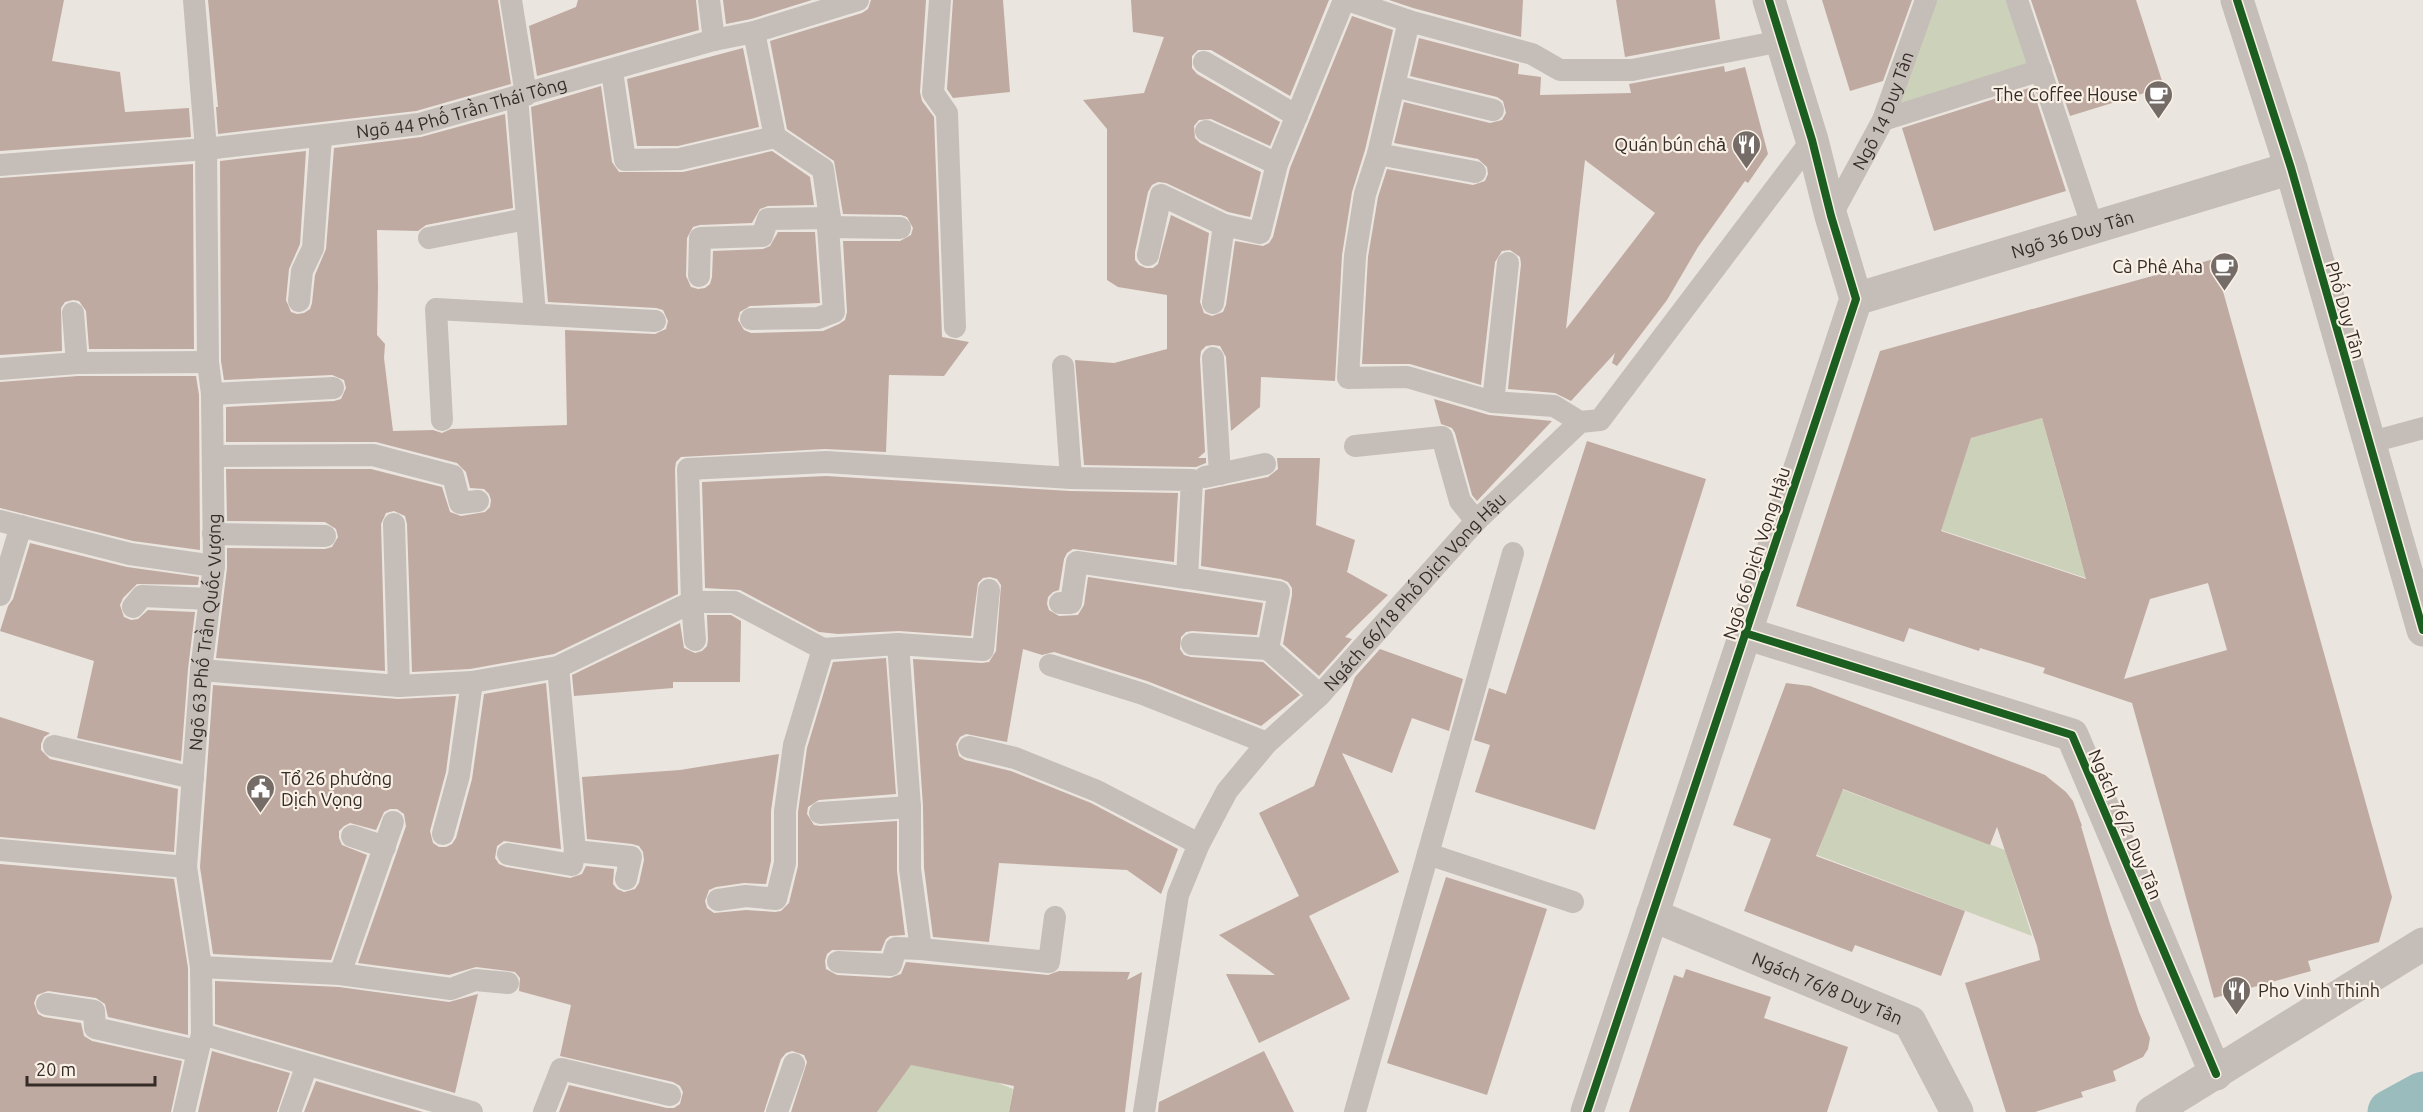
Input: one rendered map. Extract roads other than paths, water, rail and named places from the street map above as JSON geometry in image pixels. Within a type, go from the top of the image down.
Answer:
[{"type":"street","points":[[1769,0],[1812,140],[1831,216],[1856,299]]},
{"type":"street","name":"Phố Duy Tân","points":[[2237,0],[2291,168],[2423,630]]},
{"type":"street","name":"Ngõ 36 Duy Tân","points":[[1856,299],[2291,168]]},
{"type":"street","name":"Ngõ 66 Dịch Vọng Hậu","points":[[1587,1112],[1856,299]]},
{"type":"street","name":"Ngách 76/2 Duy Tân","points":[[1745,633],[2072,735],[2216,1074]]},
{"type":"street","name":"Ngách 76/8 Duy Tân","points":[[1652,915],[1910,1022],[1957,1112]]},
{"type":"street","points":[[2152,1112],[2423,944]]},
{"type":"lane","points":[[194,0],[206,149]]},
{"type":"lane","points":[[511,0],[521,96],[526,219],[535,314]]},
{"type":"lane","points":[[709,0],[714,40]]},
{"type":"lane","points":[[940,0],[933,93],[947,113],[955,327]]},
{"type":"lane","points":[[1148,255],[1161,195],[1224,225],[1260,233],[1277,165],[1346,0],[1409,21],[1532,54],[1560,70],[1632,70],[1781,41]]},
{"type":"lane","name":"Ngõ 14 Duy Tân","points":[[1831,216],[1883,120],[1926,0]]},
{"type":"lane","points":[[2017,0],[2093,228]]},
{"type":"lane","name":"Ngõ 44 Phố Trần Thái Tông","points":[[0,165],[206,149],[418,124],[612,71],[714,40],[754,32],[849,2]]},
{"type":"lane","points":[[1409,21],[1378,154],[1365,194],[1355,256],[1348,378],[1407,377],[1493,402],[1554,406],[1580,422]]},
{"type":"lane","points":[[751,319],[818,318],[834,312],[829,222],[823,170],[775,137],[754,32]]},
{"type":"lane","points":[[1204,62],[1297,116]]},
{"type":"lane","points":[[1883,120],[2041,70]]},
{"type":"lane","points":[[612,71],[625,160],[680,159],[775,137]]},
{"type":"lane","points":[[1394,86],[1493,110]]},
{"type":"lane","points":[[1206,131],[1277,165]]},
{"type":"lane","points":[[299,301],[302,271],[313,248],[321,137]]},
{"type":"lane","name":"Ngách 66/18 Phố Dịch Vọng Hậu","points":[[1143,1112],[1178,895],[1198,844],[1227,791],[1267,743],[1320,695],[1476,521],[1580,422],[1600,420],[1812,140]]},
{"type":"lane","name":"Ngõ 63 Phố Trần Quốc Vượng","points":[[184,1112],[199,1043],[201,967],[186,867],[201,670],[214,566],[212,394],[208,362],[206,149]]},
{"type":"lane","points":[[1378,154],[1475,172]]},
{"type":"lane","points":[[429,238],[526,219]]},
{"type":"lane","points":[[699,276],[700,238],[762,236],[768,219],[900,228]]},
{"type":"lane","points":[[1214,303],[1224,225]]},
{"type":"lane","points":[[1493,402],[1508,263]]},
{"type":"lane","points":[[442,420],[435,309],[655,321]]},
{"type":"lane","points":[[73,313],[77,363]]},
{"type":"lane","points":[[1213,358],[1220,474]]},
{"type":"lane","points":[[0,369],[77,363],[208,362]]},
{"type":"lane","points":[[1063,366],[1071,478]]},
{"type":"lane","points":[[212,394],[333,388]]},
{"type":"lane","points":[[2368,443],[2423,428]]},
{"type":"lane","points":[[1355,446],[1442,437],[1460,501],[1476,521]]},
{"type":"lane","points":[[213,456],[373,455],[453,476],[460,503],[478,501]]},
{"type":"lane","points":[[695,640],[688,469],[826,462],[1071,478],[1192,480],[1265,465]]},
{"type":"lane","points":[[1187,578],[1192,480]]},
{"type":"lane","points":[[0,595],[11,524],[130,554],[214,566]]},
{"type":"lane","points":[[394,524],[399,686]]},
{"type":"lane","points":[[213,534],[325,536]]},
{"type":"lane","points":[[1355,1112],[1513,553]]},
{"type":"lane","points":[[1060,603],[1071,603],[1077,562],[1280,592],[1268,649]]},
{"type":"lane","points":[[201,670],[399,686],[472,682],[558,667],[692,603],[734,602],[823,649],[898,644],[983,650],[989,590]]},
{"type":"lane","points":[[133,607],[142,596],[210,599]]},
{"type":"lane","points":[[898,644],[910,807],[910,869],[921,949]]},
{"type":"lane","points":[[1192,644],[1268,649],[1320,695]]},
{"type":"lane","points":[[718,900],[746,896],[776,899],[785,863],[785,811],[794,745],[823,649]]},
{"type":"lane","points":[[1050,664],[1143,694],[1267,743]]},
{"type":"lane","points":[[508,854],[572,865],[575,851],[558,667]]},
{"type":"lane","points":[[443,834],[459,774],[472,682]]},
{"type":"lane","points":[[54,746],[193,778]]},
{"type":"lane","points":[[969,747],[1015,758],[1097,791],[1198,844]]},
{"type":"lane","points":[[820,813],[910,807]]},
{"type":"lane","points":[[340,974],[393,822]]},
{"type":"lane","points":[[352,836],[385,847]]},
{"type":"lane","points":[[0,850],[186,867]]},
{"type":"lane","points":[[575,851],[631,857],[626,879]]},
{"type":"lane","points":[[1428,854],[1573,902]]},
{"type":"lane","points":[[838,962],[891,965],[896,948],[1049,962],[1055,917]]},
{"type":"lane","points":[[201,967],[340,974],[451,989],[475,980],[508,983]]},
{"type":"lane","points":[[47,1004],[94,1011],[95,1028],[199,1043],[307,1065],[472,1112]]},
{"type":"lane","points":[[777,1112],[794,1064]]},
{"type":"lane","points":[[290,1112],[307,1065]]},
{"type":"lane","points":[[544,1112],[561,1069],[670,1095]]},
{"type":"waterway","points":[[2390,1112],[2423,1094]]},
{"type":"place","name":"The Coffee House","points":[[2159,120]]},
{"type":"place","name":"Quán bún chả","points":[[1747,170]]},
{"type":"place","name":"Cà Phê Aha","points":[[2224,292]]},
{"type":"place","name":"Tổ 26 phường Dịch Vọng","points":[[260,814]]},
{"type":"place","name":"Pho Vinh Thinh","points":[[2237,1016]]}]
